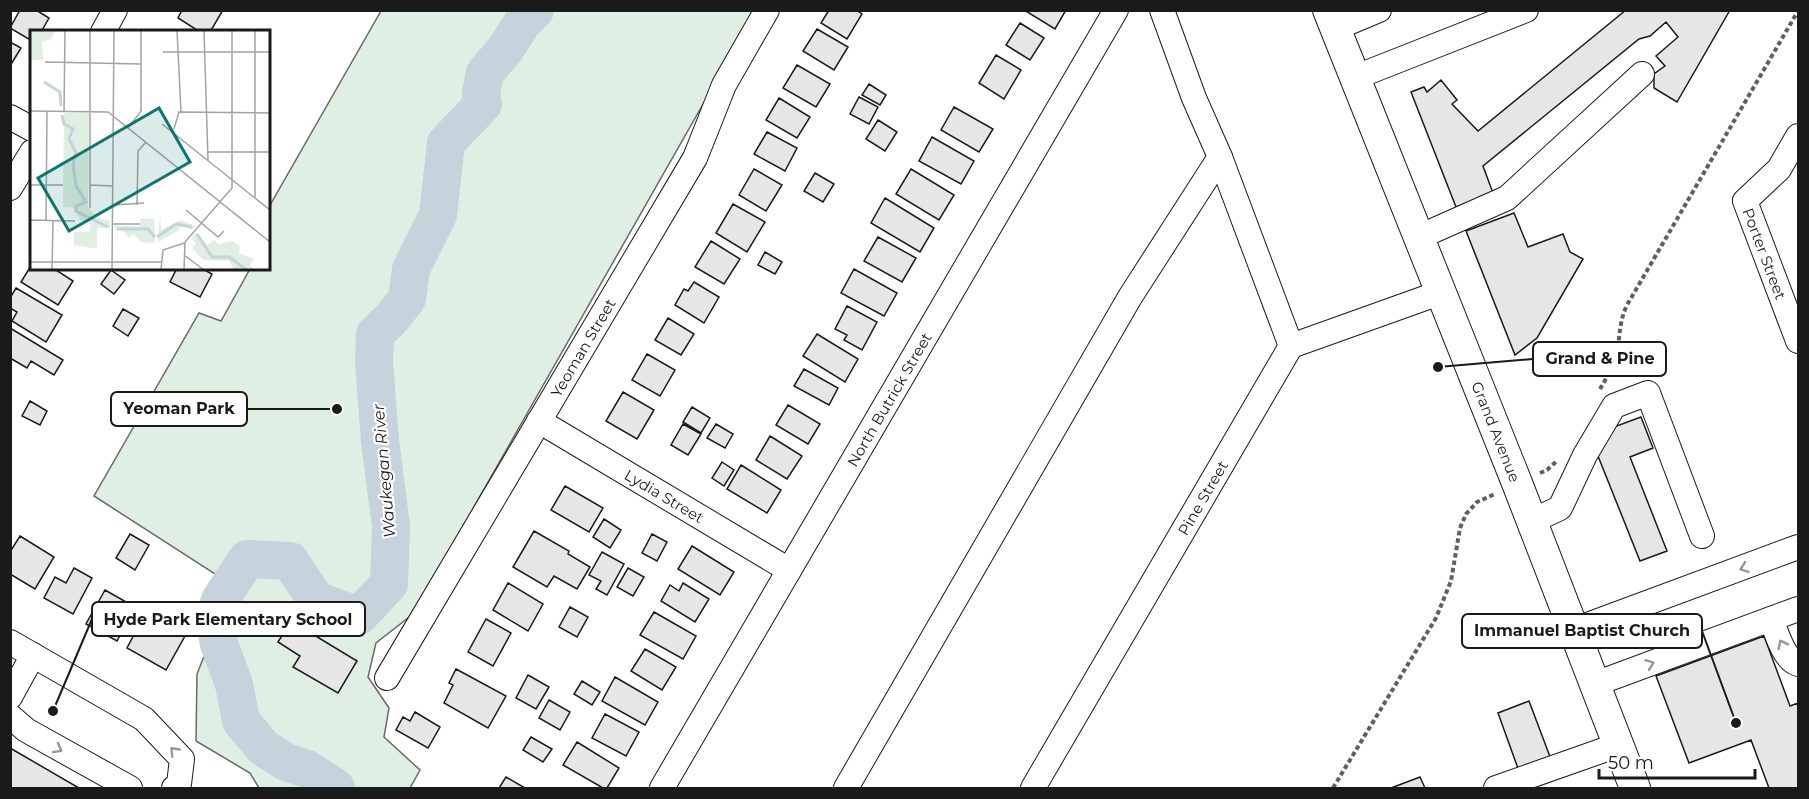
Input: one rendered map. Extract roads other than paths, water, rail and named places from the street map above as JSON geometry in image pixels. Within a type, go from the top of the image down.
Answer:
[{"type":"main road","name":"Grand Avenue","points":[[1332,19],[1442,292],[1635,789]]},
{"type":"street","points":[[104,30],[115,10]]},
{"type":"street","name":"Yeoman Street","points":[[387,678],[696,158],[724,85],[767,10]]},
{"type":"street","name":"North Butrick Street","points":[[667,787],[789,570],[1116,10]]},
{"type":"street","points":[[1162,10],[1291,346],[1442,292]]},
{"type":"street","points":[[1332,19],[1379,10]]},
{"type":"street","points":[[1356,77],[1495,16],[1526,10]]},
{"type":"street","points":[[1419,237],[1507,198],[1642,74]]},
{"type":"street","points":[[10,117],[30,128]]},
{"type":"street","name":"Porter Street","points":[[1798,136],[1779,169],[1745,201],[1798,341]]},
{"type":"street","points":[[10,188],[30,155]]},
{"type":"street","points":[[846,789],[1130,297],[1220,157]]},
{"type":"street","name":"Pine Street","points":[[1033,789],[1291,346]]},
{"type":"street","points":[[1532,521],[1560,508],[1585,455],[1614,406],[1648,393],[1702,536]]},
{"type":"street","name":"Lydia Street","points":[[539,421],[789,570]]},
{"type":"street","points":[[1574,630],[1798,547]]},
{"type":"street","points":[[1595,684],[1798,609]]},
{"type":"street","points":[[1771,619],[1783,647],[1793,662],[1798,664]]},
{"type":"street","points":[[10,642],[144,719],[182,759],[179,784],[174,789]]},
{"type":"street","points":[[10,697],[33,655]]},
{"type":"street","points":[[10,716],[26,730],[130,789]]},
{"type":"street","points":[[1496,789],[1618,745]]},
{"type":"waterway","name":"Waukegan River","points":[[336,788],[307,769],[286,762],[264,748],[241,721],[234,684],[219,644],[214,617],[220,600],[247,559],[290,561],[316,600],[359,616],[389,584],[391,526],[380,441],[374,362],[375,334],[407,299],[411,269],[438,215],[446,143],[483,104],[481,93],[485,73],[504,51],[523,22],[535,10]]},
{"type":"place","name":"Grand & Pine","points":[[1438,367]]},
{"type":"place","name":"Yeoman Park","points":[[337,409]]},
{"type":"place","name":"Hyde Park Elementary School","points":[[53,711]]},
{"type":"place","name":"Immanuel Baptist Church","points":[[1736,723]]}]
